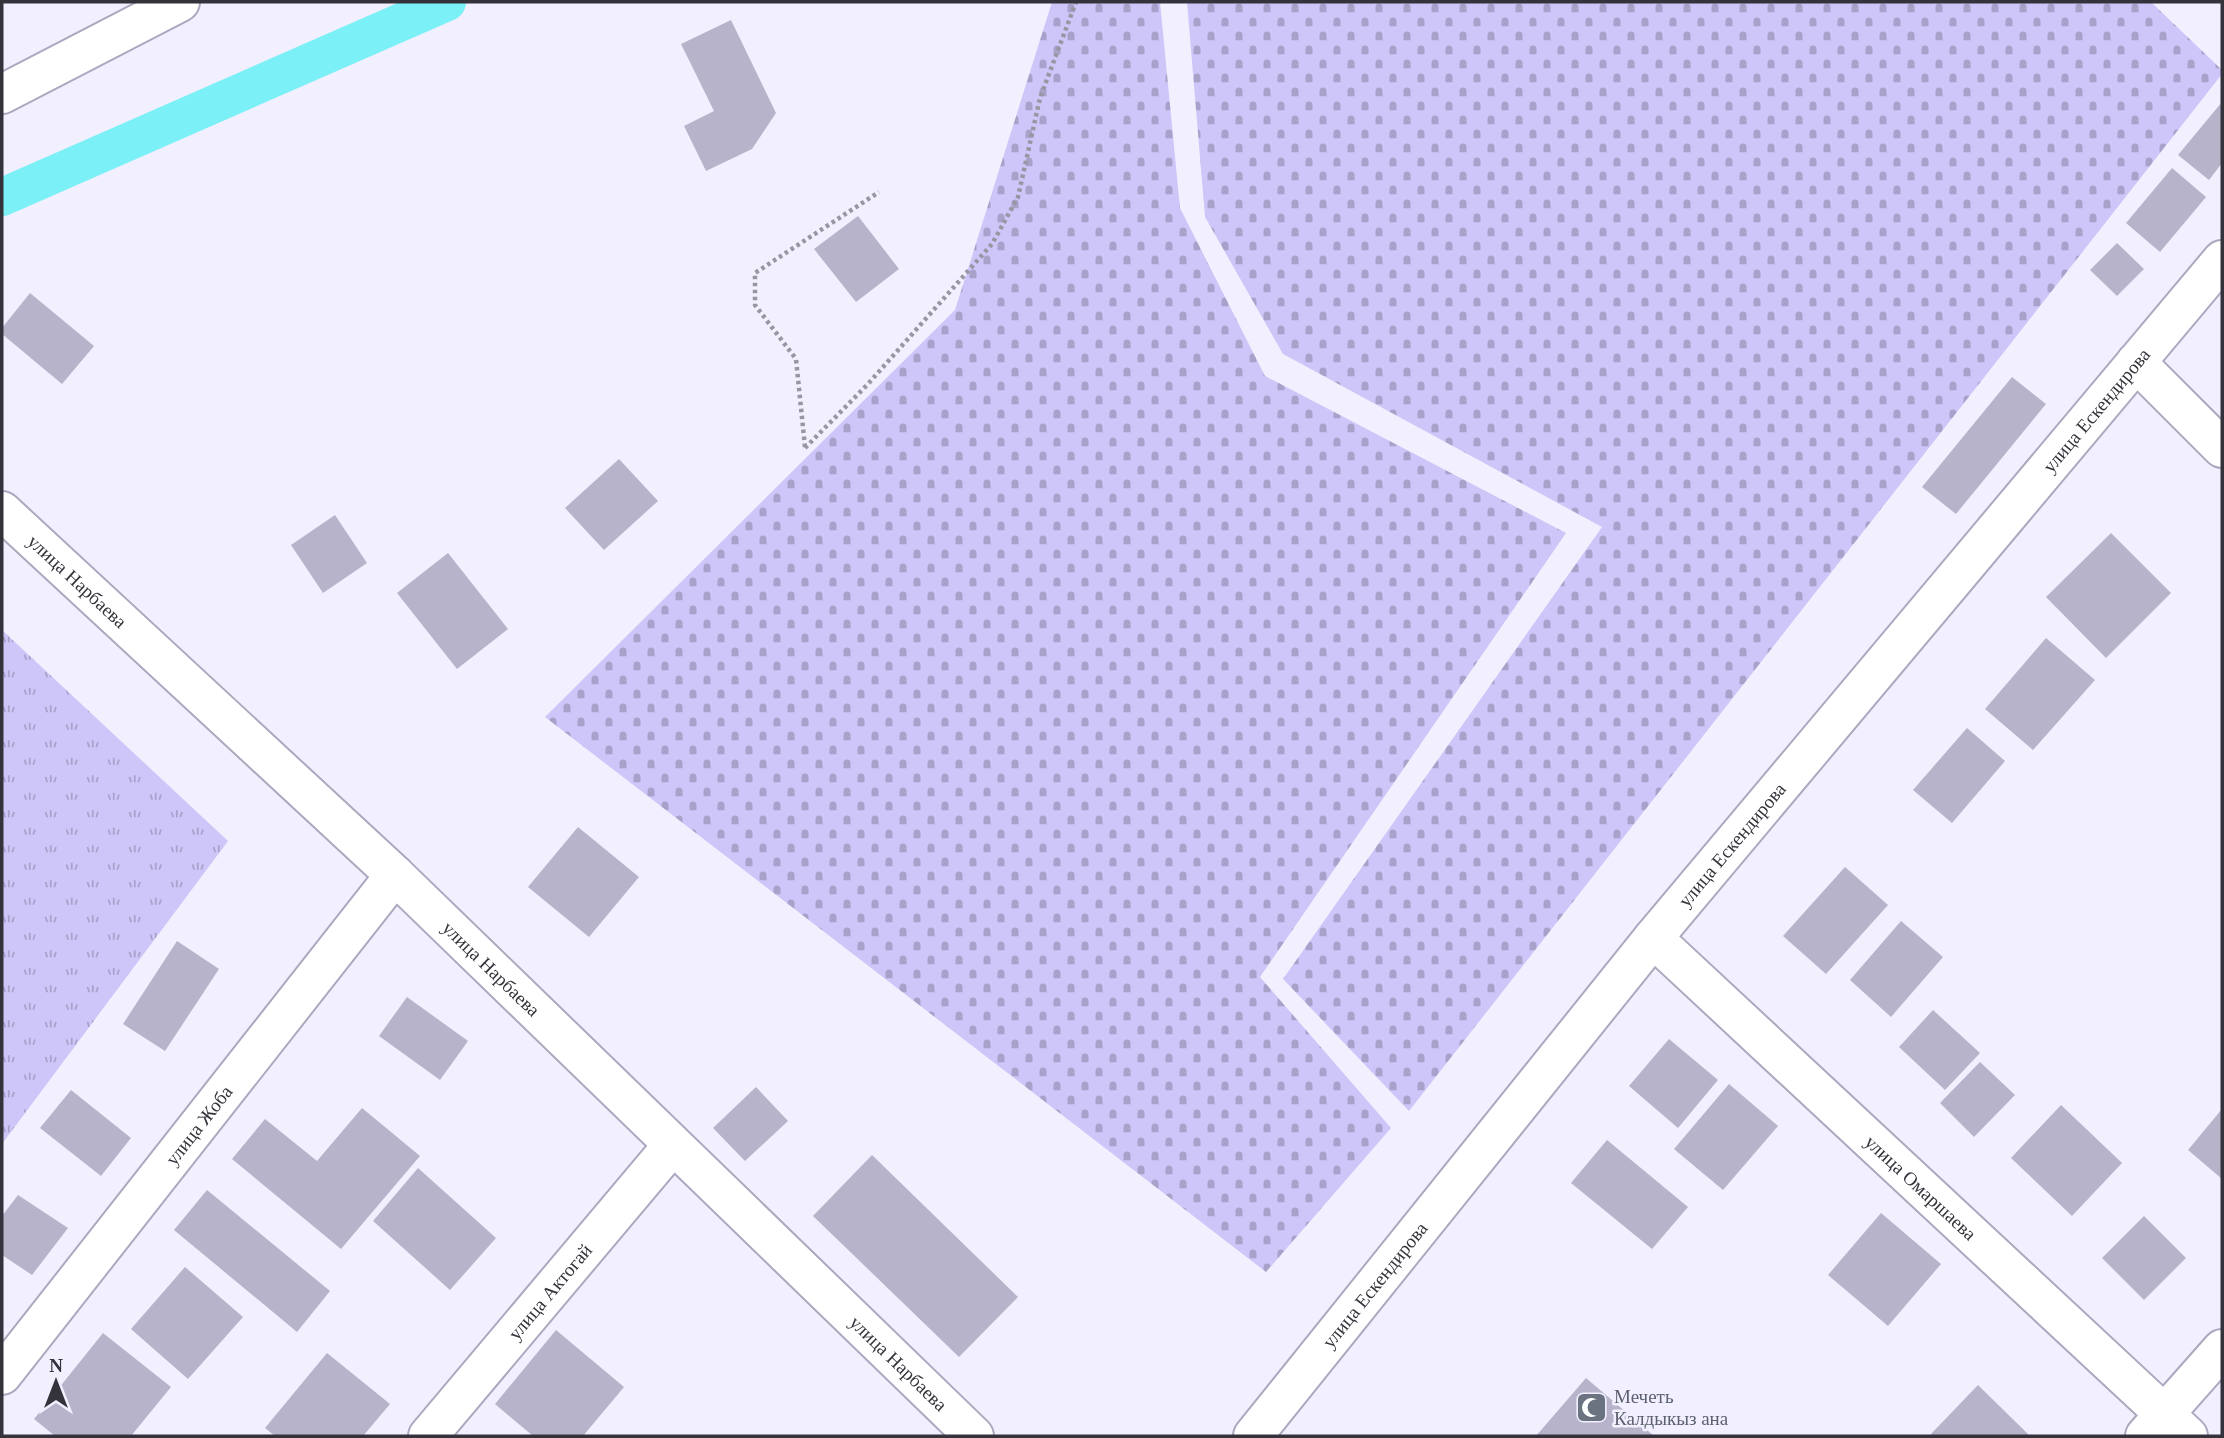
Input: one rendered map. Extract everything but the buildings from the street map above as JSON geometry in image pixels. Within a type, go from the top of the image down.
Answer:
[{"type":"street","points":[[2,94],[180,2]]},
{"type":"street","name":"улица Ескендирова","points":[[1253,1436],[1653,938],[2222,260]]},
{"type":"street","points":[[2136,362],[2222,448]]},
{"type":"street","name":"улица Нарбаева","points":[[2,511],[395,876],[974,1436]]},
{"type":"street","name":"улица Жоба","points":[[7,1358],[395,876]]},
{"type":"street","name":"улица Омаршаева","points":[[1653,938],[2165,1429]]},
{"type":"street","name":"улица Актогай","points":[[428,1436],[672,1146]]},
{"type":"street","points":[[2165,1429],[2222,1349]]},
{"type":"path","points":[[879,192],[755,274],[755,305],[796,359],[805,448],[868,384],[992,244],[1018,197],[1040,98],[1076,2]]},
{"type":"green space","points":[[1052,2],[1160,2],[1180,208],[1265,376],[1566,533],[1260,977],[1391,1128],[1266,1272],[545,717],[955,310]]},
{"type":"green space","points":[[1187,2],[2151,2],[2222,70],[2222,74],[1409,1111],[1283,979],[1602,527],[1283,354],[1205,217]]},
{"type":"green space","points":[[2,630],[228,841],[2,1144]]},
{"type":"waterway","points":[[2,197],[447,2]]},
{"type":"place","name":"Мечеть Калдыкыз ана","points":[[1591,1407]]}]
